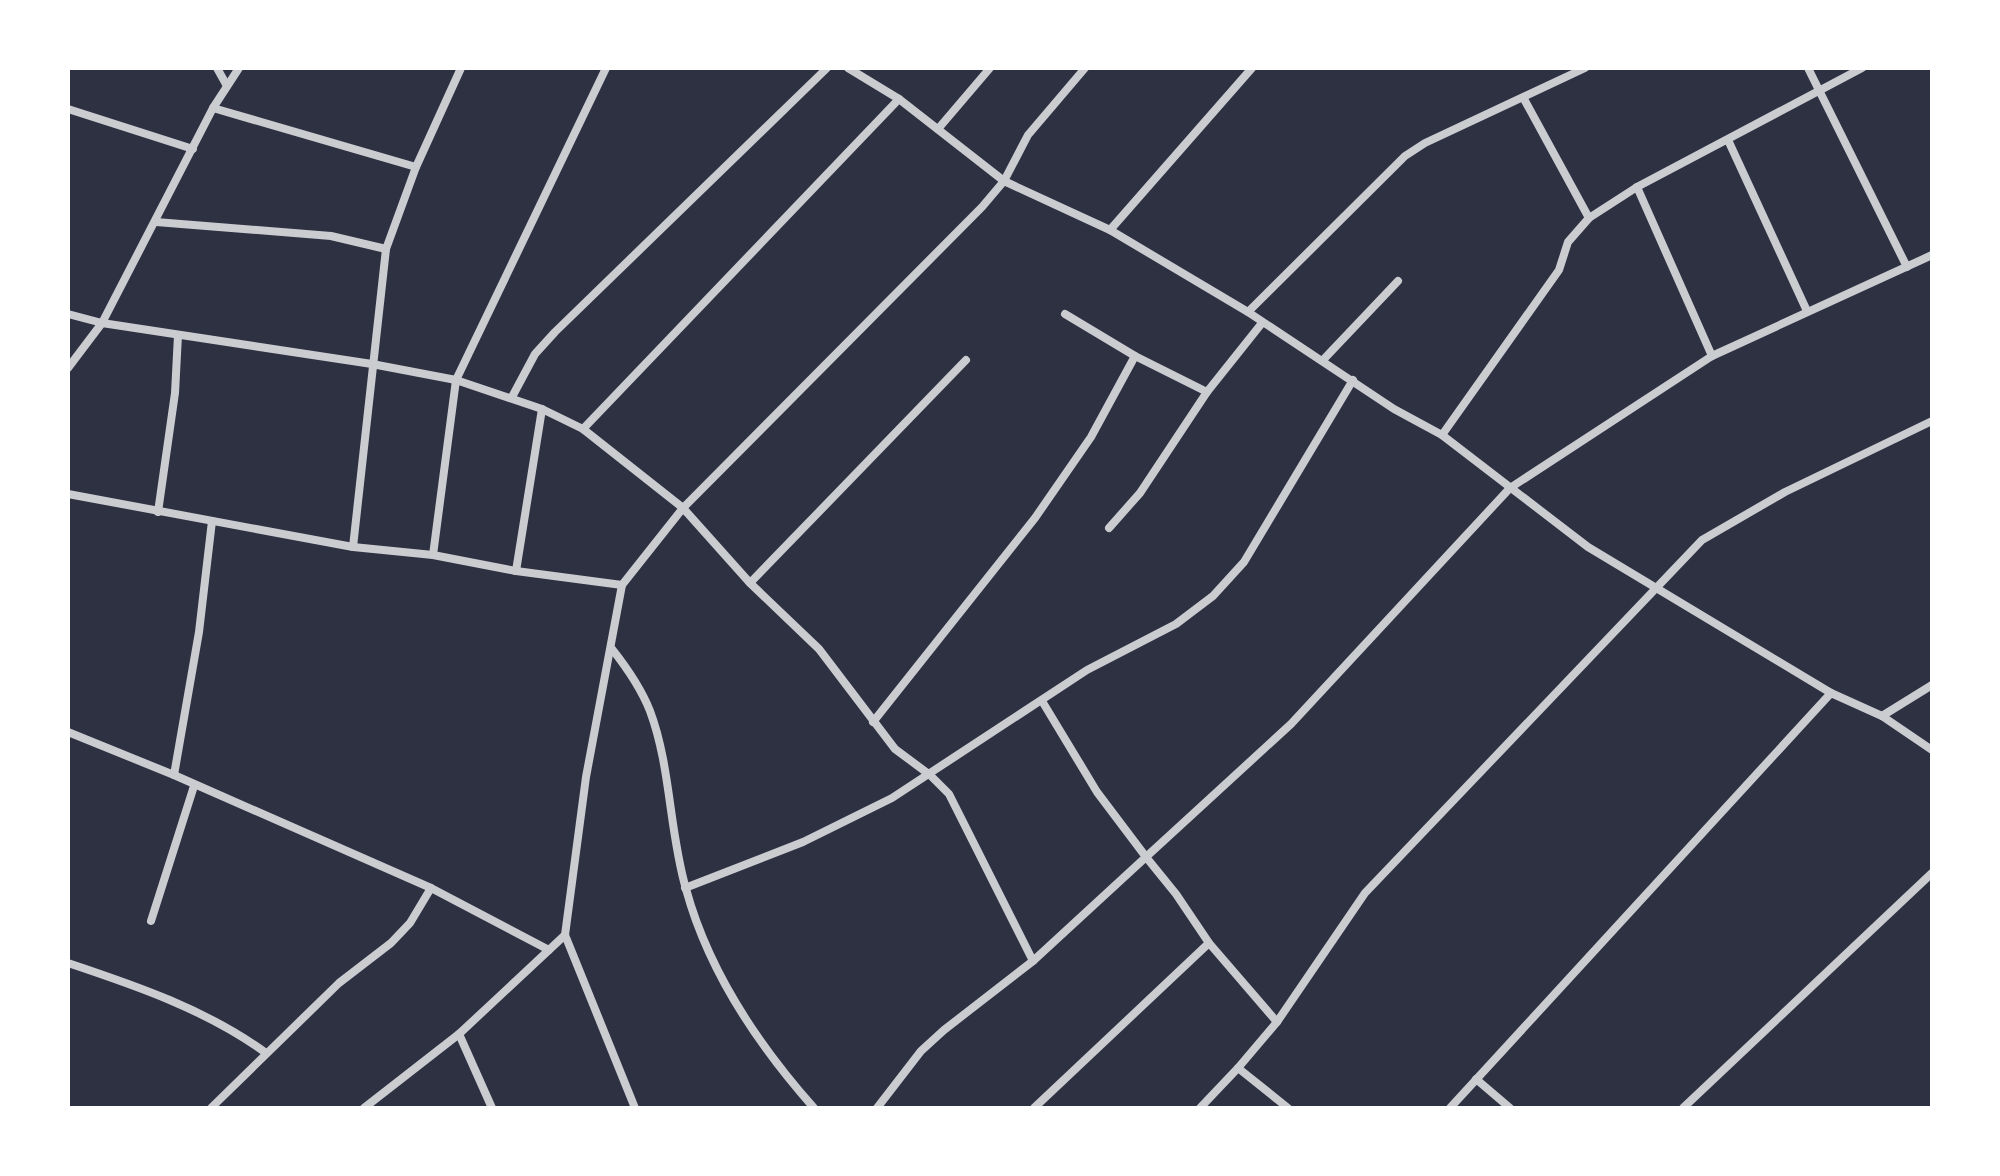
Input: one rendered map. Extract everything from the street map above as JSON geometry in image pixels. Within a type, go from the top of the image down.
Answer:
[{"type":"street","points":[[217,68],[227,86]]},
{"type":"street","points":[[68,368],[102,323],[213,108],[239,68]]},
{"type":"street","points":[[353,547],[386,249],[416,167],[461,68]]},
{"type":"street","points":[[433,555],[456,380],[606,68]]},
{"type":"street","points":[[512,397],[535,354],[555,332],[827,68]]},
{"type":"street","points":[[848,68],[899,99],[1004,181],[1110,230],[1248,312],[1394,409],[1442,435],[1588,547],[1831,693],[1882,716],[1932,750]]},
{"type":"street","points":[[938,129],[990,68]]},
{"type":"street","points":[[635,1108],[565,935],[586,777],[622,585],[683,508],[982,207],[1004,181],[1028,135],[1085,68]]},
{"type":"street","points":[[1110,230],[1252,68]]},
{"type":"street","points":[[1248,312],[1405,156],[1425,143],[1585,68]]},
{"type":"street","points":[[1808,68],[1907,267]]},
{"type":"street","points":[[1442,435],[1559,270],[1568,242],[1589,218],[1637,187],[1862,68]]},
{"type":"street","points":[[583,429],[899,99]]},
{"type":"street","points":[[1524,99],[1589,218]]},
{"type":"street","points":[[213,108],[416,167]]},
{"type":"street","points":[[68,109],[193,149]]},
{"type":"street","points":[[1728,140],[1807,311]]},
{"type":"street","points":[[1637,187],[1712,356]]},
{"type":"street","points":[[156,222],[331,236],[386,249]]},
{"type":"street","points":[[877,1108],[921,1051],[1033,961],[1291,724],[1510,488],[1712,356],[1932,255]]},
{"type":"street","points":[[1323,360],[1398,281]]},
{"type":"street","points":[[68,314],[102,323],[372,364],[456,380],[512,397],[583,429],[683,508],[750,583],[819,649],[895,749],[930,775],[956,805],[1033,961]]},
{"type":"street","points":[[1065,314],[1135,356],[1207,392]]},
{"type":"street","points":[[1109,528],[1140,493],[1207,392],[1262,323]]},
{"type":"street","points":[[158,512],[175,393],[178,335]]},
{"type":"street","points":[[873,722],[1035,518],[1091,437],[1135,356]]},
{"type":"street","points":[[750,583],[966,360]]},
{"type":"street","points":[[685,888],[803,842],[892,798],[1087,670],[1176,624],[1213,596],[1244,562],[1353,380]]},
{"type":"street","points":[[516,571],[542,409]]},
{"type":"street","points":[[1200,1108],[1277,1022],[1365,893],[1702,540],[1785,492],[1932,421]]},
{"type":"street","points":[[68,494],[353,547],[433,555],[516,571],[622,585]]},
{"type":"street","points":[[174,775],[199,632],[212,521]]},
{"type":"street","points":[[612,649],[630,672],[649,710],[660,746],[685,888],[701,934],[745,1019],[814,1108]]},
{"type":"street","points":[[1882,716],[1932,685]]},
{"type":"street","points":[[1450,1108],[1831,693]]},
{"type":"street","points":[[1042,701],[1097,792],[1176,894],[1209,943],[1277,1022]]},
{"type":"street","points":[[68,732],[431,888],[549,950]]},
{"type":"street","points":[[151,921],[194,786]]},
{"type":"street","points":[[1683,1108],[1932,873]]},
{"type":"street","points":[[211,1108],[339,983],[391,943],[410,923],[431,888]]},
{"type":"street","points":[[364,1108],[459,1034],[565,935]]},
{"type":"street","points":[[1034,1108],[1209,943]]},
{"type":"street","points":[[68,963],[208,1017],[240,1034],[266,1053]]},
{"type":"street","points":[[459,1034],[492,1108]]},
{"type":"street","points":[[1238,1068],[1288,1108]]},
{"type":"street","points":[[1476,1079],[1510,1108]]}]
